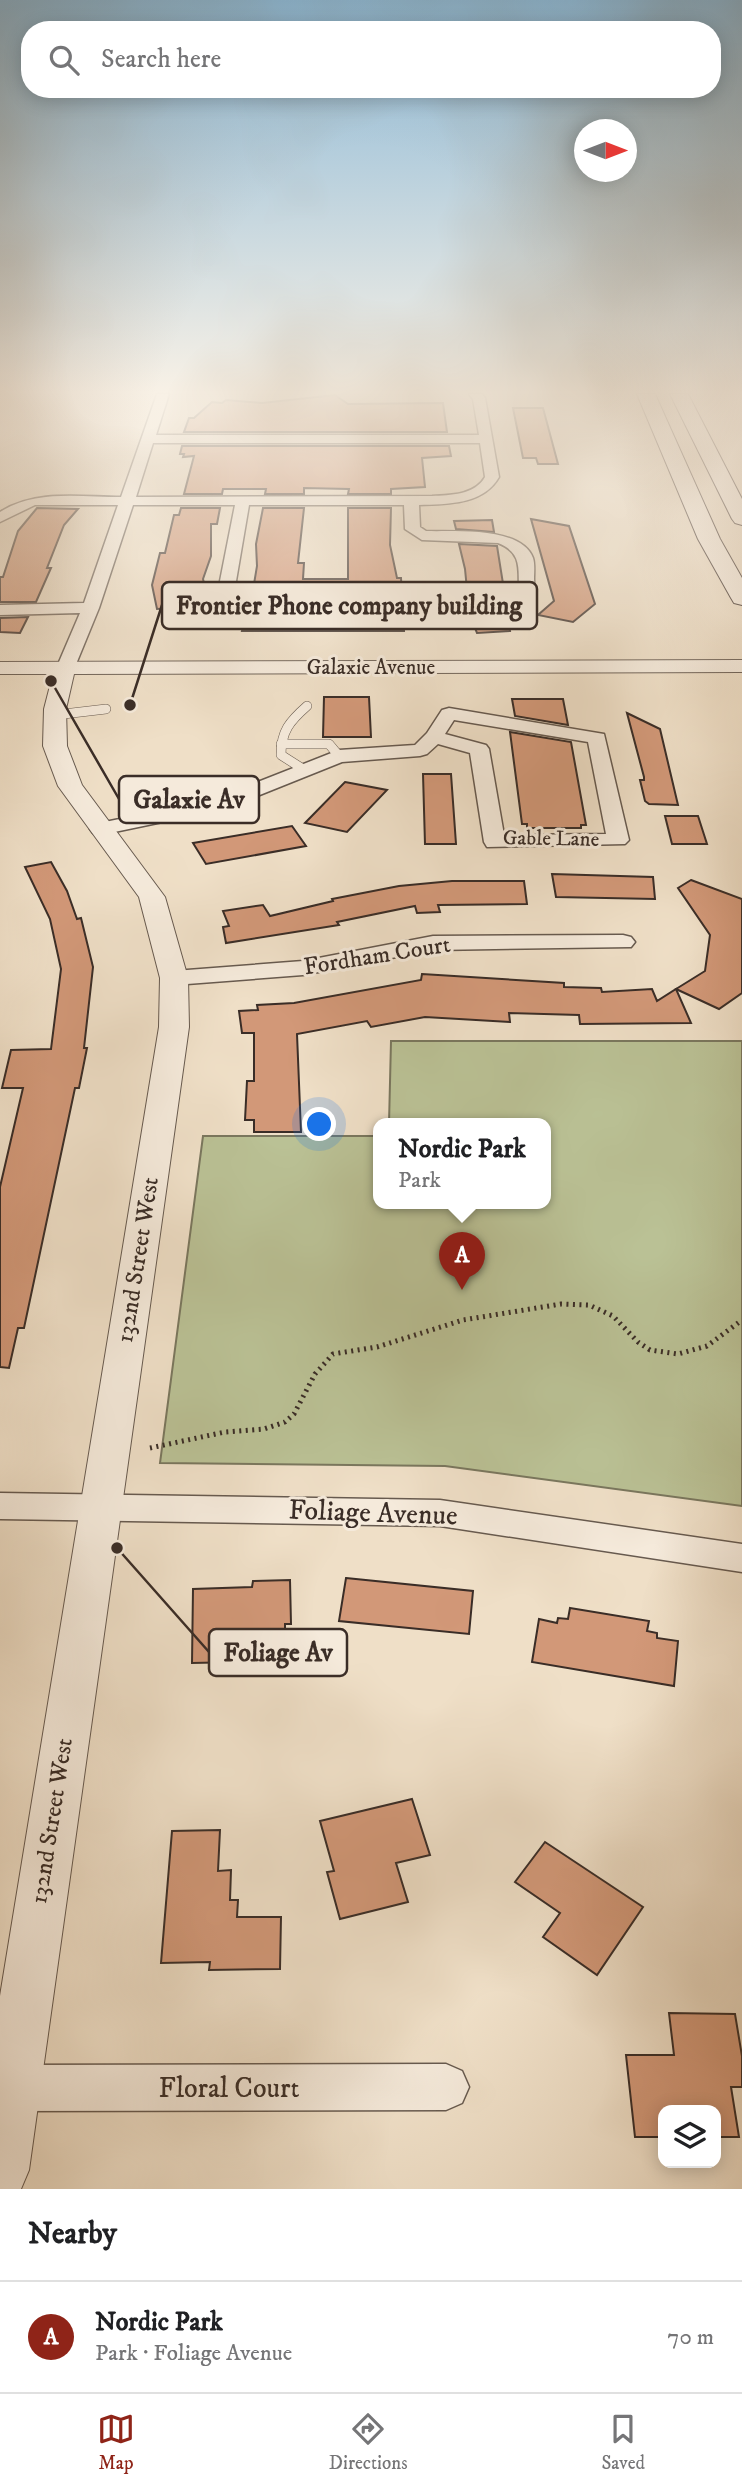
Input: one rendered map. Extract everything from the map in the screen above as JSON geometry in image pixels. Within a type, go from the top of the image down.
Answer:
[{"type":"main road","points":[[690,496],[709,539],[742,598]]},
{"type":"main road","points":[[730,496],[742,519]]},
{"type":"street","name":"132nd Street West","points":[[0,2170],[174,1027],[174,978],[152,897],[69,786],[55,747],[55,715],[65,669],[91,608],[129,496]]},
{"type":"street","points":[[0,517],[22,504],[35,501],[411,500],[462,496]]},
{"type":"street","points":[[243,500],[228,581],[234,592],[243,596],[278,602],[403,603],[450,608],[499,606],[524,597],[527,593],[525,558],[516,545],[500,539],[422,535],[413,529],[411,500]]},
{"type":"street","points":[[0,610],[91,608]]},
{"type":"street","name":"Galaxie Avenue","points":[[0,668],[742,666]]},
{"type":"street","name":"Gable Lane","points":[[449,714],[597,738],[618,839],[495,842],[479,749],[435,737],[449,714]]},
{"type":"street","points":[[100,829],[218,805],[339,756],[421,750],[435,737]]},
{"type":"street","name":"Fordham Court","points":[[174,978],[303,968],[433,943],[623,942]]},
{"type":"street","name":"Foliage Avenue","points":[[0,1506],[101,1505],[440,1513],[742,1558]]},
{"type":"street","name":"Floral Court","points":[[11,2088],[446,2087]]},
{"type":"lane","points":[[303,769],[281,755],[281,744],[283,727],[307,706]]},
{"type":"lane","points":[[55,715],[106,709]]},
{"type":"lane","points":[[281,744],[329,744],[339,756]]},
{"type":"path","points":[[150,1448],[225,1433],[264,1429],[285,1422],[294,1414],[315,1374],[334,1354],[374,1349],[450,1323],[548,1306],[577,1304],[597,1308],[617,1317],[638,1342],[658,1352],[678,1353],[710,1346],[742,1320]]},
{"type":"green space","points":[[391,1041],[742,1041],[742,1506],[445,1466],[160,1463],[203,1136],[373,1136],[373,1209],[551,1209],[551,1118],[389,1118]]},
{"type":"building","points":[[37,508],[78,509],[64,525],[47,568],[51,568],[36,602],[0,602],[0,577],[3,577],[18,531]]},
{"type":"building","points":[[181,508],[220,508],[217,524],[211,524],[211,556],[203,579],[210,606],[157,609],[152,585],[160,553],[165,553],[174,515],[179,515]]},
{"type":"building","points":[[263,508],[304,508],[298,563],[304,563],[303,579],[348,579],[348,508],[391,508],[390,545],[397,578],[401,578],[402,595],[278,594],[253,590],[257,566],[256,544]]},
{"type":"building","points":[[531,519],[569,526],[595,604],[573,622],[538,615],[554,601]]},
{"type":"building","points":[[492,520],[494,532],[456,529],[454,521]]},
{"type":"building","points":[[459,544],[497,546],[505,596],[468,600]]},
{"type":"building","points":[[249,606],[294,611],[403,611],[404,631],[242,631]]},
{"type":"building","points":[[507,613],[510,631],[477,633],[470,616]]},
{"type":"building","points":[[28,617],[20,633],[0,632],[0,618]]},
{"type":"building","points":[[324,697],[369,697],[371,737],[323,737]]},
{"type":"building","points":[[512,699],[563,699],[568,725],[515,716]]},
{"type":"building","points":[[627,713],[660,729],[678,805],[649,804],[645,801],[640,780],[644,780],[644,777]]},
{"type":"building","points":[[510,732],[571,742],[586,825],[581,825],[581,828],[527,828],[527,824],[522,824]]},
{"type":"building","points":[[423,774],[451,774],[456,844],[425,844]]},
{"type":"building","points":[[345,782],[387,790],[347,832],[305,823]]},
{"type":"building","points":[[665,816],[698,816],[707,844],[672,844]]},
{"type":"building","points":[[292,826],[306,846],[206,864],[193,843]]},
{"type":"building","points":[[51,862],[67,891],[77,919],[81,918],[93,967],[84,1048],[87,1048],[79,1088],[75,1088],[24,1328],[18,1328],[9,1368],[0,1367],[0,1187],[23,1088],[2,1088],[11,1050],[51,1049],[61,969],[50,919],[25,867]]},
{"type":"building","points":[[552,874],[653,877],[655,899],[556,897]]},
{"type":"building","points":[[691,880],[742,899],[742,993],[719,1009],[676,989],[705,971],[710,935],[678,888]]},
{"type":"building","points":[[452,881],[524,881],[527,904],[438,905],[440,912],[417,913],[415,906],[337,922],[339,925],[226,943],[223,927],[229,926],[223,911],[263,905],[270,916],[333,901],[332,899],[399,886]]},
{"type":"building","points":[[422,974],[564,983],[564,987],[601,988],[602,992],[652,989],[657,1001],[676,989],[691,1023],[580,1024],[579,1015],[509,1013],[510,1022],[425,1017],[371,1027],[367,1021],[297,1034],[301,1132],[254,1132],[254,1120],[245,1120],[247,1081],[254,1081],[254,1033],[242,1033],[239,1011],[258,1010],[257,1005],[294,1003],[421,980]]},
{"type":"building","points":[[346,1578],[473,1591],[469,1634],[339,1621]]},
{"type":"building","points":[[290,1580],[291,1624],[285,1624],[285,1653],[241,1655],[240,1662],[192,1663],[193,1589],[252,1587],[253,1581]]},
{"type":"building","points":[[570,1608],[649,1621],[647,1631],[657,1633],[657,1638],[678,1641],[674,1686],[532,1662],[539,1619],[557,1623],[558,1618],[568,1619]]},
{"type":"building","points":[[412,1799],[430,1855],[396,1863],[408,1902],[340,1919],[327,1872],[334,1871],[320,1821]]},
{"type":"building","points":[[220,1830],[218,1871],[231,1870],[230,1900],[238,1900],[237,1917],[281,1917],[280,1969],[209,1970],[210,1962],[161,1963],[172,1831]]},
{"type":"building","points":[[545,1842],[643,1907],[597,1975],[543,1937],[560,1913],[515,1882]]},
{"type":"building","points":[[669,2013],[735,2014],[742,2056],[742,2087],[731,2087],[739,2137],[721,2137],[721,2105],[658,2105],[658,2137],[635,2137],[626,2055],[674,2055]]},
{"type":"place","name":"Galaxie Av","points":[[51,681]]},
{"type":"place","name":"Frontier Phone company building","points":[[130,705]]},
{"type":"place","name":"Nordic Park","points":[[462,1290]]},
{"type":"place","name":"Foliage Av","points":[[117,1548]]}]
